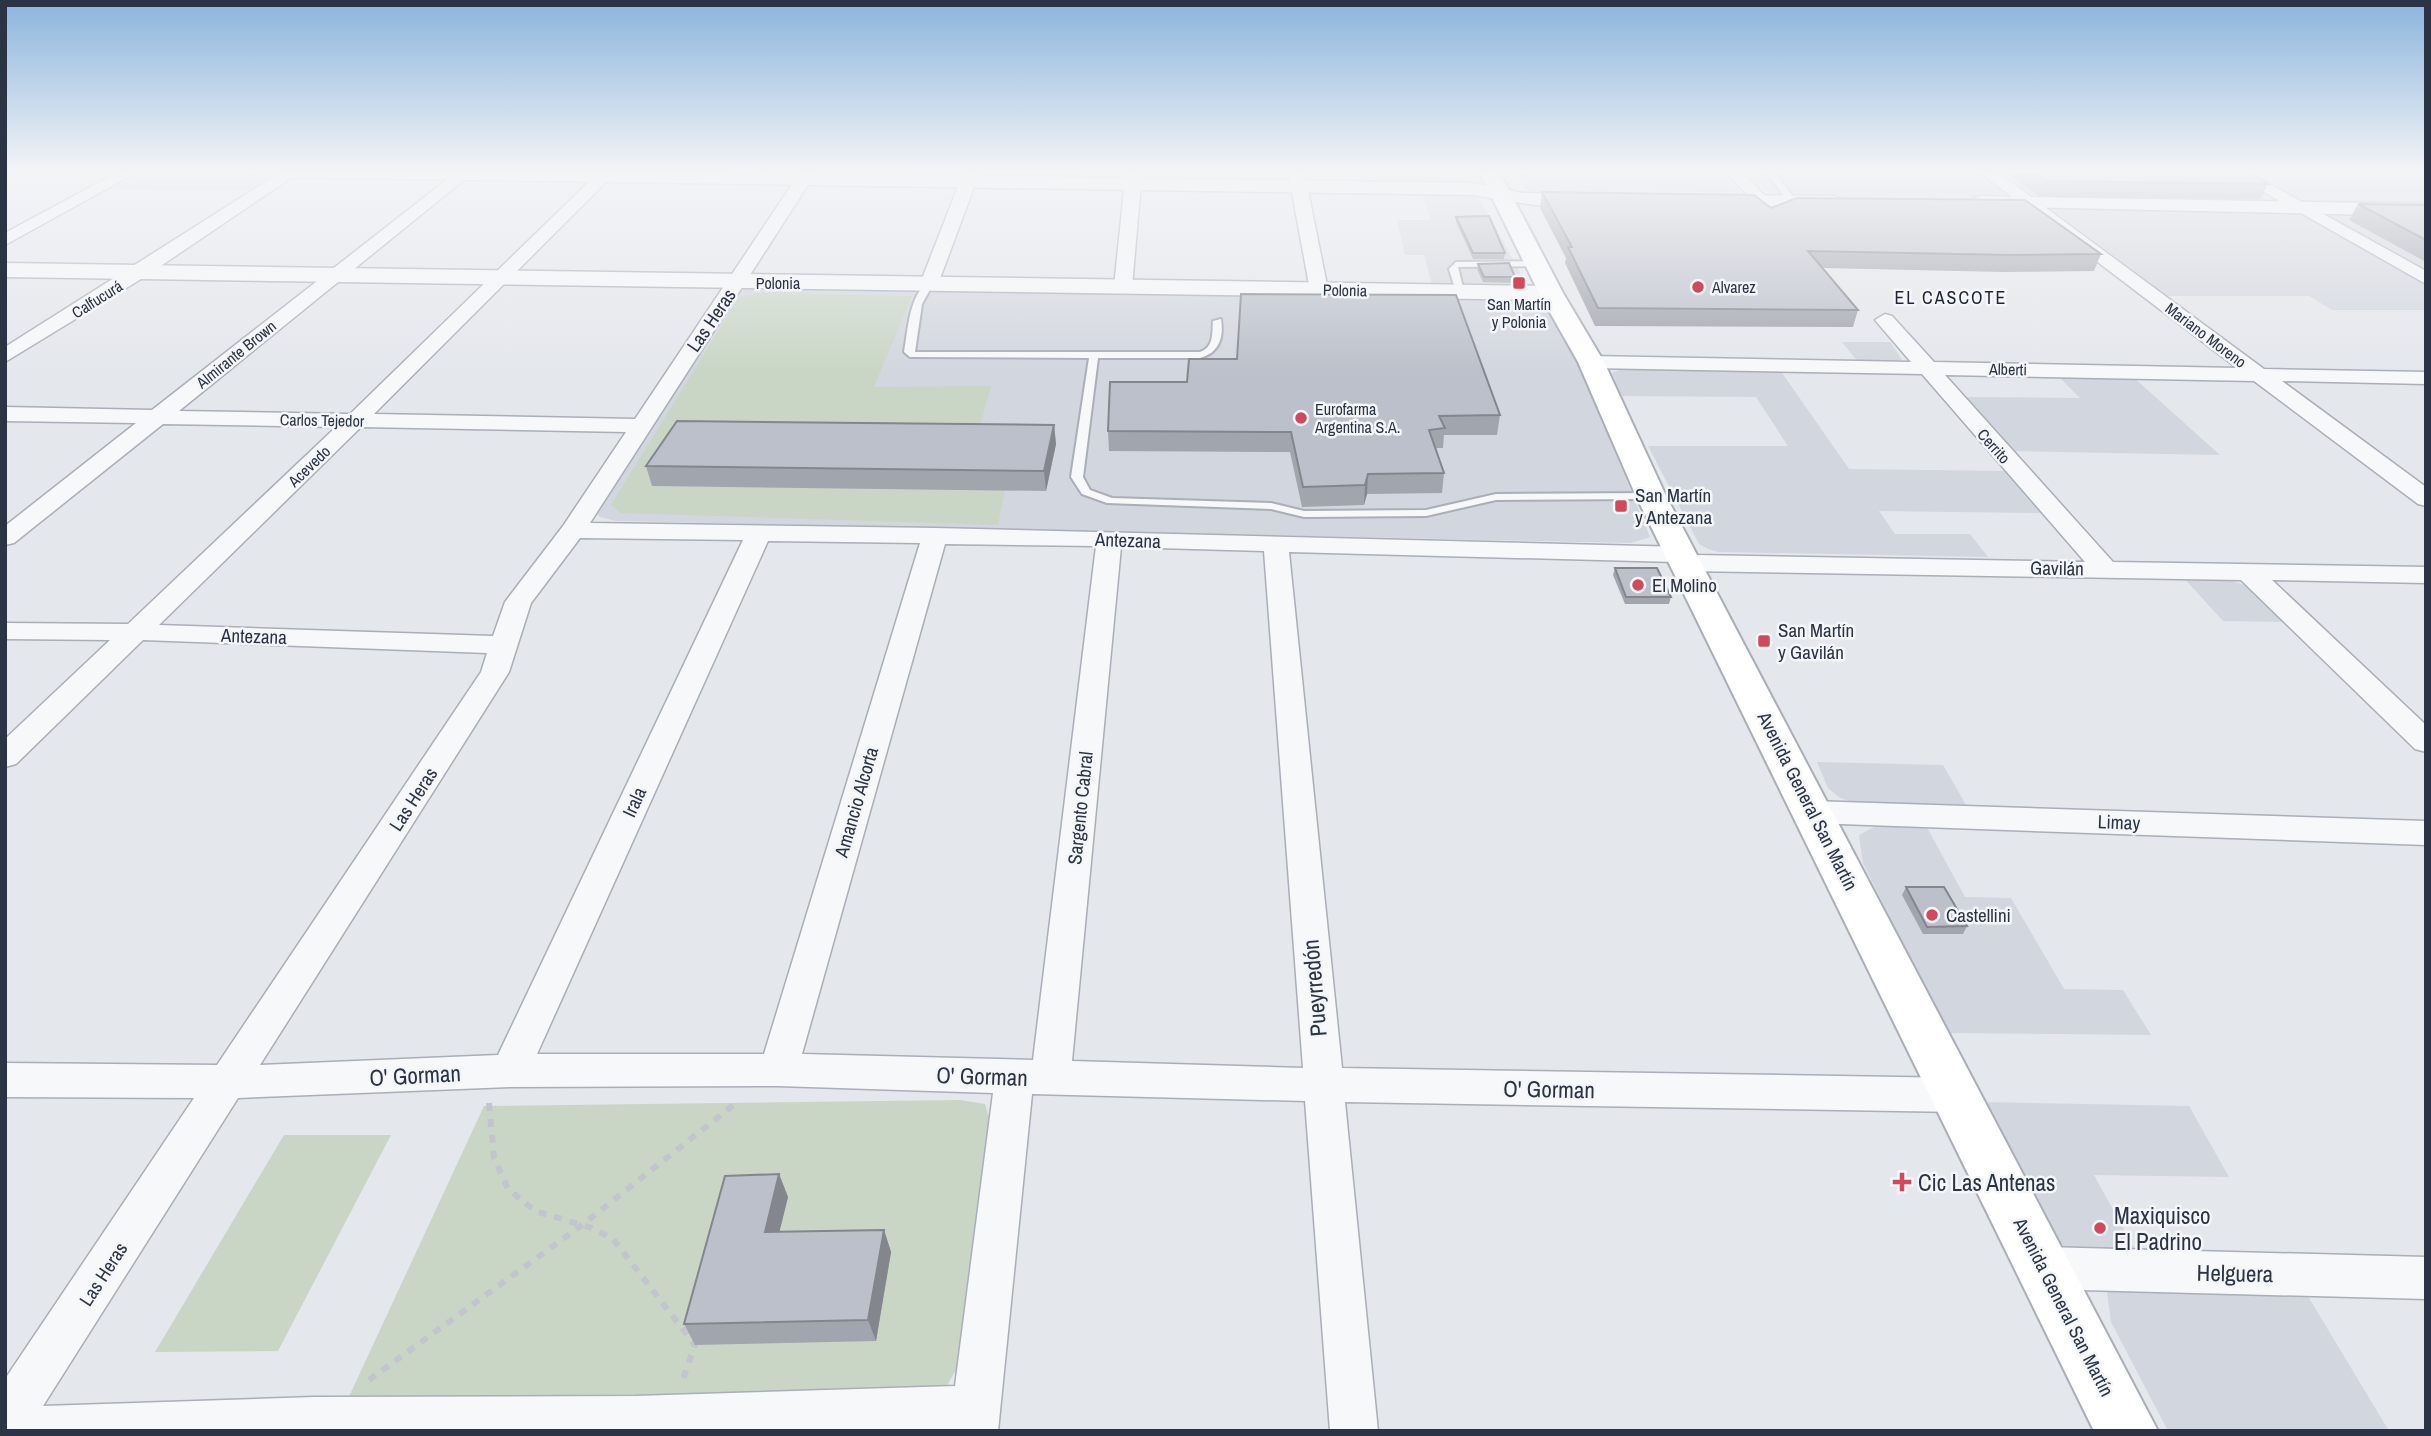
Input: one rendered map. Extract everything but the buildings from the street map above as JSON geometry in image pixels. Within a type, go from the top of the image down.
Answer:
[{"type":"main road","name":"Avenida General San Martín","points":[[1524,238],[1591,362],[1651,496],[1686,559],[1959,1095],[2127,1431]]},
{"type":"street","name":"Calfucurá","points":[[5,356],[191,238]]},
{"type":"street","name":"Almirante Brown","points":[[5,538],[381,238]]},
{"type":"street","name":"Acevedo","points":[[5,757],[356,421],[542,238]]},
{"type":"street","name":"Las Heras","points":[[5,1422],[495,672],[519,601],[573,530],[765,238]]},
{"type":"street","points":[[929,284],[946,238]]},
{"type":"street","points":[[1123,287],[1127,238]]},
{"type":"street","points":[[1309,238],[1319,290]]},
{"type":"street","name":"Mariano Moreno","points":[[2077,238],[2426,499]]},
{"type":"street","points":[[2355,238],[2426,279]]},
{"type":"street","name":"Polonia","points":[[5,270],[1460,292],[1544,278]]},
{"type":"street","name":"Cerrito","points":[[1885,320],[1923,367],[2105,569]]},
{"type":"street","name":"Alberti","points":[[1591,362],[2426,378]]},
{"type":"street","name":"Carlos Tejedor","points":[[5,414],[639,426]]},
{"type":"street","name":"Antezana","points":[[573,530],[1108,538],[1686,559]]},
{"type":"street","name":"Irala","points":[[510,1071],[759,533]]},
{"type":"street","name":"Amancio Alcorta","points":[[778,1070],[935,535]]},
{"type":"street","name":"Sargento Cabral","points":[[976,1420],[1033,1078],[1108,538]]},
{"type":"street","name":"Pueyrredón","points":[[1276,545],[1354,1431]]},
{"type":"street","name":"Gavilán","points":[[1686,559],[2426,575]]},
{"type":"street","points":[[2249,573],[2426,742]]},
{"type":"street","name":"Antezana","points":[[5,631],[136,632],[503,645]]},
{"type":"street","name":"Limay","points":[[1812,811],[2426,833]]},
{"type":"street","name":"O' Gorman","points":[[5,1080],[229,1082],[510,1071],[778,1070],[1323,1085],[1959,1095]]},
{"type":"street","name":"Helguera","points":[[2044,1268],[2426,1278]]},
{"type":"street","points":[[13,1431],[976,1420]]},
{"type":"lane","points":[[1460,292],[1453,269],[1456,265],[1544,278]]},
{"type":"lane","points":[[929,284],[918,304],[909,352],[913,355],[1210,354],[1215,349],[1218,321]]},
{"type":"lane","points":[[1094,355],[1077,477],[1086,492],[1111,501],[1271,506],[1304,514],[1426,513],[1496,497],[1651,496]]},
{"type":"path","points":[[310,1426],[582,1225],[778,1070]]},
{"type":"path","points":[[510,1071],[489,1101],[487,1131],[498,1175],[520,1203],[552,1218],[594,1228],[624,1249],[695,1345]]},
{"type":"shaded area","points":[[1401,238],[1501,238],[1528,287],[1433,289],[1424,255],[1405,255]]},
{"type":"shaded area","points":[[2089,238],[2343,238],[2426,284],[2426,310],[2332,310],[2309,296],[2167,296]]},
{"type":"shaded area","points":[[2368,238],[2426,238],[2426,269]]},
{"type":"shaded area","points":[[750,286],[1538,296],[1554,305],[1650,537],[1631,543],[616,521],[600,517],[596,513],[736,292]]},
{"type":"shaded area","points":[[1842,342],[1890,342],[1902,360],[1858,362]]},
{"type":"shaded area","points":[[1627,367],[1780,370],[1849,469],[2006,471],[2042,513],[1879,511],[1895,534],[1970,534],[1988,557],[1718,552],[1708,549],[1699,544],[1648,446],[1788,446],[1756,397],[1621,396],[1612,373]]},
{"type":"shaded area","points":[[2057,375],[2132,376],[2220,455],[2008,451],[1958,397],[2080,398]]},
{"type":"shaded area","points":[[2182,576],[2218,577],[2245,585],[2255,591],[2286,622],[2223,621]]},
{"type":"shaded area","points":[[1817,762],[1943,765],[1966,805],[1853,803],[1828,788]]},
{"type":"shaded area","points":[[1883,822],[1924,822],[1965,897],[2011,898],[2064,989],[2123,990],[2151,1035],[1947,1033],[1863,863],[1859,835]]},
{"type":"shaded area","points":[[1981,1102],[2189,1106],[2229,1177],[2094,1175],[2138,1255],[2075,1253],[2054,1239]]},
{"type":"shaded area","points":[[2126,1280],[2303,1288],[2389,1431],[2168,1431],[2111,1322],[2107,1292]]},
{"type":"green space","points":[[762,293],[912,296],[874,387],[991,386],[975,444],[653,486],[1005,490],[998,525],[621,513],[611,505],[739,297]]},
{"type":"green space","points":[[960,1100],[985,1104],[991,1125],[958,1366],[948,1384],[934,1392],[346,1403],[484,1106]]},
{"type":"green space","points":[[284,1135],[391,1135],[278,1351],[155,1352]]},
{"type":"place","name":"San Martín y Polonia","points":[[1519,283]]},
{"type":"place","name":"Alvarez","points":[[1698,287]]},
{"type":"place","name":"Eurofarma Argentina S.A.","points":[[1301,418]]},
{"type":"place","name":"San Martín y Antezana","points":[[1621,506]]},
{"type":"place","name":"El Molino","points":[[1638,585]]},
{"type":"place","name":"San Martín y Gavilán","points":[[1764,641]]},
{"type":"place","name":"Castellini","points":[[1932,915]]},
{"type":"place","name":"Cic Las Antenas","points":[[1902,1182]]},
{"type":"place","name":"Maxiquisco El Padrino","points":[[2100,1228]]},
{"type":"district","name":"EL CASCOTE","points":[[1951,297]]}]
